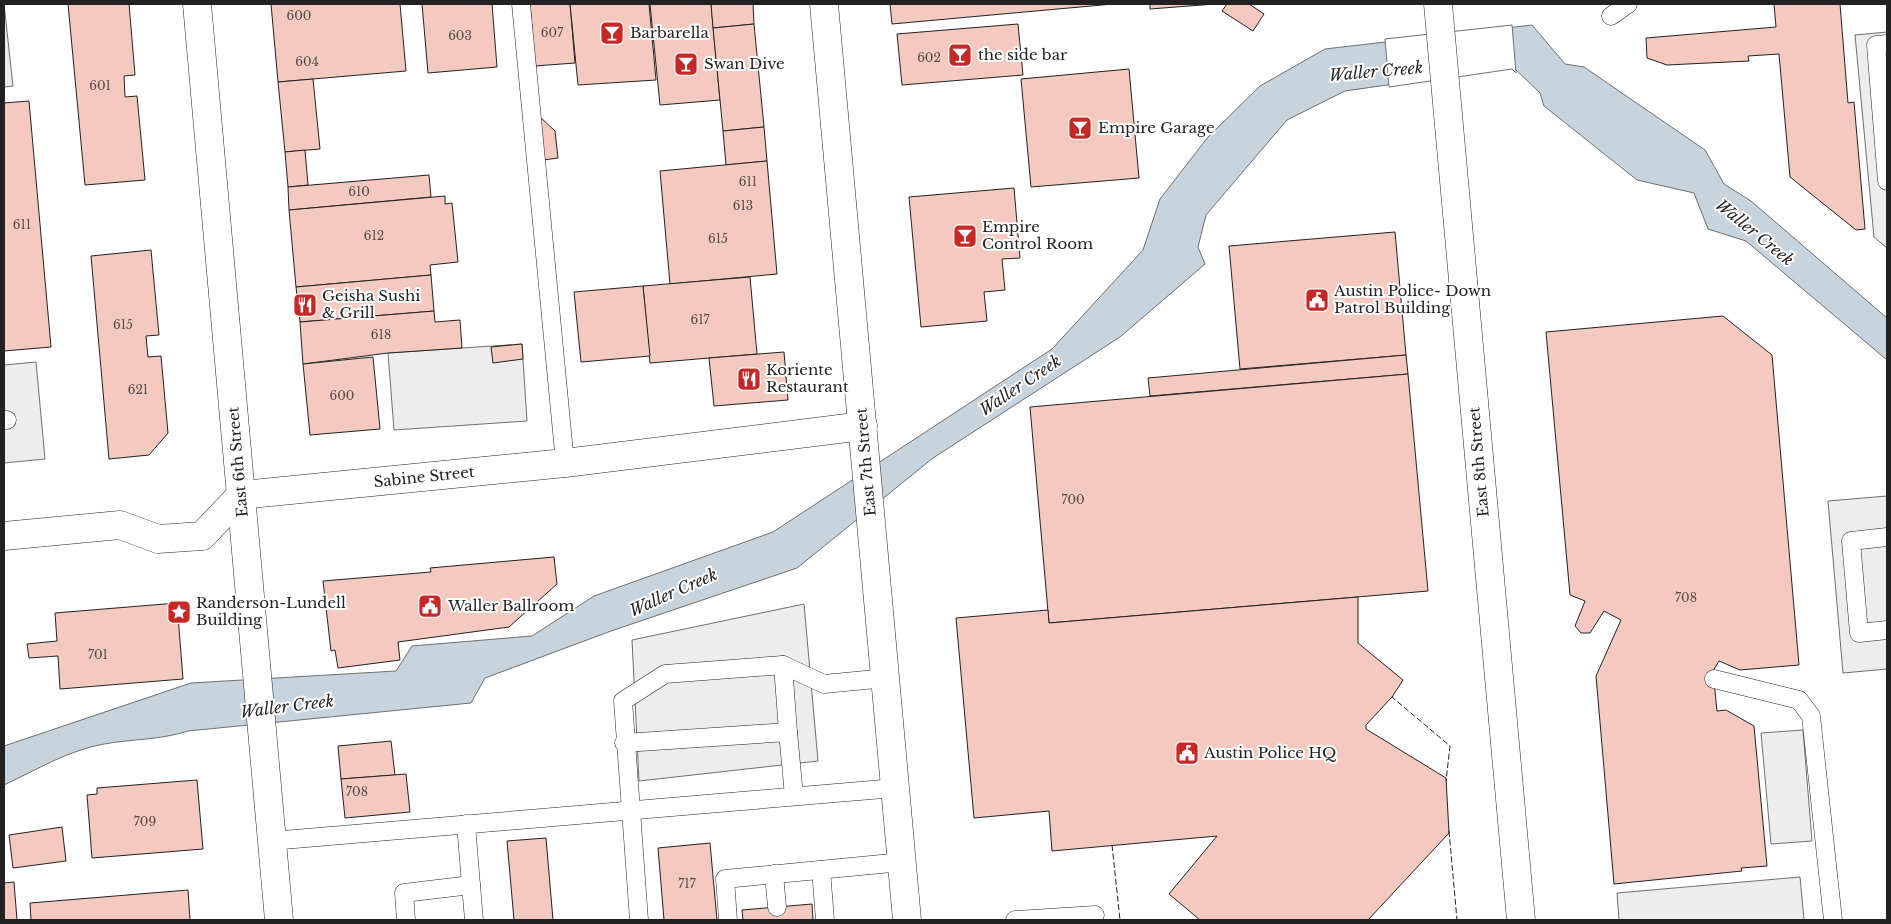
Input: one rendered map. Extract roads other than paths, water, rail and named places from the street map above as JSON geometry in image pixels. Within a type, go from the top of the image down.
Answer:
[{"type":"main road","name":"East 6th Street","points":[[197,4],[279,920]]},
{"type":"main road","name":"East 7th Street","points":[[824,4],[907,920]]},
{"type":"main road","name":"East 8th Street","points":[[1438,4],[1521,920]]},
{"type":"main road","name":"Sabine Street","points":[[241,495],[566,463],[863,426]]},
{"type":"main road","points":[[4,536],[120,525],[158,539],[202,536],[241,495]]},
{"type":"lane","points":[[521,4],[566,463]]},
{"type":"lane","points":[[1611,16],[1628,4]]},
{"type":"lane","points":[[1887,44],[1876,45],[1887,181]]},
{"type":"lane","points":[[1887,537],[1851,541],[1859,633],[1887,630]]},
{"type":"lane","points":[[783,665],[794,796]]},
{"type":"lane","points":[[639,920],[624,743],[623,701],[665,674],[783,665],[824,684],[886,678]]},
{"type":"lane","points":[[1714,679],[1799,700],[1811,716],[1833,920]]},
{"type":"lane","points":[[624,743],[788,732]]},
{"type":"lane","points":[[271,841],[895,788]]},
{"type":"lane","points":[[466,824],[474,920]]},
{"type":"lane","points":[[728,920],[725,879],[902,862]]},
{"type":"lane","points":[[821,870],[825,920]]},
{"type":"lane","points":[[774,874],[777,907]]},
{"type":"lane","points":[[406,920],[404,893],[471,885]]},
{"type":"lane","points":[[1015,920],[1095,915]]},
{"type":"water","name":"Waller Creek","points":[[1532,25],[1565,64],[1584,67],[1705,150],[1724,184],[1751,201],[1887,318],[1887,360],[1746,241],[1708,229],[1694,193],[1637,180],[1544,106],[1540,93],[1513,67],[1345,91],[1287,120],[1206,215],[1198,247],[1205,264],[1120,337],[933,458],[797,568],[611,631],[485,678],[471,703],[188,731],[156,738],[104,744],[65,756],[4,785],[4,746],[191,683],[396,671],[412,646],[532,636],[594,596],[773,532],[1052,349],[1143,250],[1160,199],[1208,137],[1260,86],[1325,49]]},
{"type":"place","name":"Barbarella","points":[[612,33]]},
{"type":"place","name":"the side bar","points":[[960,55]]},
{"type":"place","name":"Swan Dive","points":[[686,64]]},
{"type":"place","name":"Empire Garage","points":[[1080,128]]},
{"type":"place","name":"Empire Control Room","points":[[965,236]]},
{"type":"place","name":"Austin Police- Down Patrol Building","points":[[1317,300]]},
{"type":"place","name":"Geisha Sushi & Grill","points":[[305,305]]},
{"type":"place","name":"Koriente Restaurant","points":[[749,379]]},
{"type":"place","name":"Waller Ballroom","points":[[430,606]]},
{"type":"place","name":"Randerson-Lundell Building","points":[[179,612]]},
{"type":"place","name":"Austin Police HQ","points":[[1187,753]]}]
